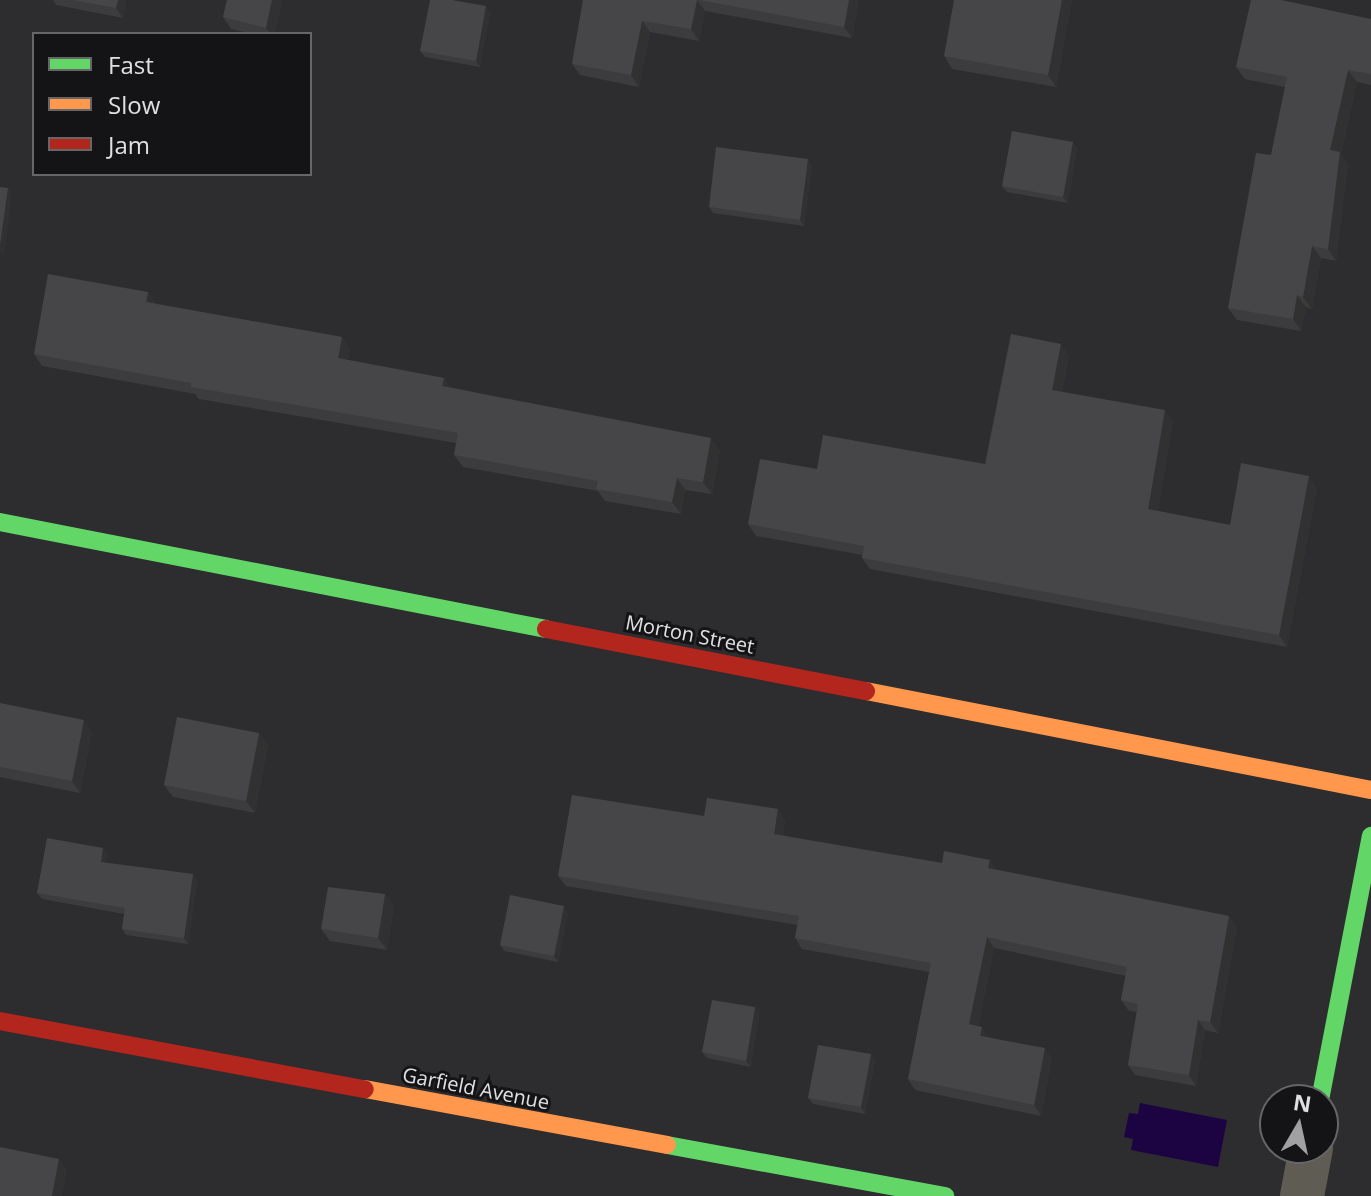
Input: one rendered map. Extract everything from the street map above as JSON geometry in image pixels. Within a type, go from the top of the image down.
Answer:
[{"type":"street","name":"Morton Street","points":[[0,522],[1371,790]]},
{"type":"street","points":[[1323,1084],[1371,836]]},
{"type":"street","name":"Garfield Avenue","points":[[0,1021],[945,1196]]},
{"type":"street","points":[[1302,1196],[1308,1164]]},
{"type":"shaded area","points":[[1140,1103],[1227,1120],[1218,1167],[1131,1150],[1133,1139],[1124,1137],[1129,1113],[1138,1114]]},
{"type":"building","points":[[72,0],[118,0],[116,8]]},
{"type":"building","points":[[227,0],[272,0],[266,28],[223,17]]},
{"type":"building","points":[[430,0],[486,6],[476,61],[420,51]]},
{"type":"building","points":[[583,0],[697,0],[691,29],[642,21],[631,75],[572,64]]},
{"type":"building","points":[[699,0],[849,0],[844,27]]},
{"type":"building","points":[[954,0],[1062,0],[1048,75],[944,56]]},
{"type":"building","points":[[1251,0],[1281,0],[1371,19],[1371,74],[1348,70],[1330,150],[1340,152],[1328,249],[1312,246],[1303,297],[1297,295],[1293,319],[1228,308],[1256,153],[1271,155],[1287,77],[1236,67]]},
{"type":"building","points":[[1012,131],[1073,142],[1063,197],[1002,186]]},
{"type":"building","points":[[716,147],[808,159],[800,220],[709,207]]},
{"type":"building","points":[[0,187],[8,188],[0,245]]},
{"type":"building","points":[[48,274],[148,292],[146,302],[342,337],[338,358],[444,378],[442,386],[711,438],[703,482],[677,478],[672,502],[596,489],[598,481],[454,455],[458,433],[191,387],[191,383],[34,354]]},
{"type":"building","points":[[1011,334],[1061,344],[1052,390],[1165,410],[1148,509],[1230,525],[1241,463],[1309,476],[1279,635],[862,558],[864,546],[748,524],[760,459],[817,469],[823,435],[985,464]]},
{"type":"building","points":[[0,703],[84,720],[72,781],[0,767]]},
{"type":"building","points":[[177,717],[259,733],[246,801],[164,785]]},
{"type":"building","points":[[572,795],[704,816],[707,798],[778,809],[774,834],[942,863],[944,851],[990,860],[988,868],[1229,916],[1210,1022],[1198,1020],[1189,1075],[1128,1065],[1138,1004],[1121,1000],[1127,967],[987,937],[969,1024],[982,1027],[980,1036],[1045,1048],[1034,1105],[908,1079],[931,963],[795,938],[799,916],[558,876]]},
{"type":"building","points":[[47,838],[103,848],[101,862],[193,874],[184,938],[122,929],[125,908],[37,893]]},
{"type":"building","points":[[328,887],[385,894],[378,938],[321,929]]},
{"type":"building","points":[[510,895],[564,906],[554,956],[500,945]]},
{"type":"building","points":[[712,1000],[755,1007],[746,1061],[702,1052]]},
{"type":"building","points":[[818,1045],[871,1054],[861,1107],[808,1098]]},
{"type":"building","points":[[0,1147],[59,1159],[52,1196],[0,1196]]},
{"type":"traffic: fast","points":[[0,522],[546,629]]},
{"type":"traffic: fast","points":[[1323,1084],[1371,836]]},
{"type":"traffic: fast","points":[[667,1145],[945,1196]]},
{"type":"traffic: slow","points":[[866,691],[1371,790]]},
{"type":"traffic: slow","points":[[365,1089],[667,1145]]},
{"type":"traffic: jam","points":[[546,629],[866,691]]},
{"type":"traffic: jam","points":[[0,1021],[365,1089]]}]
